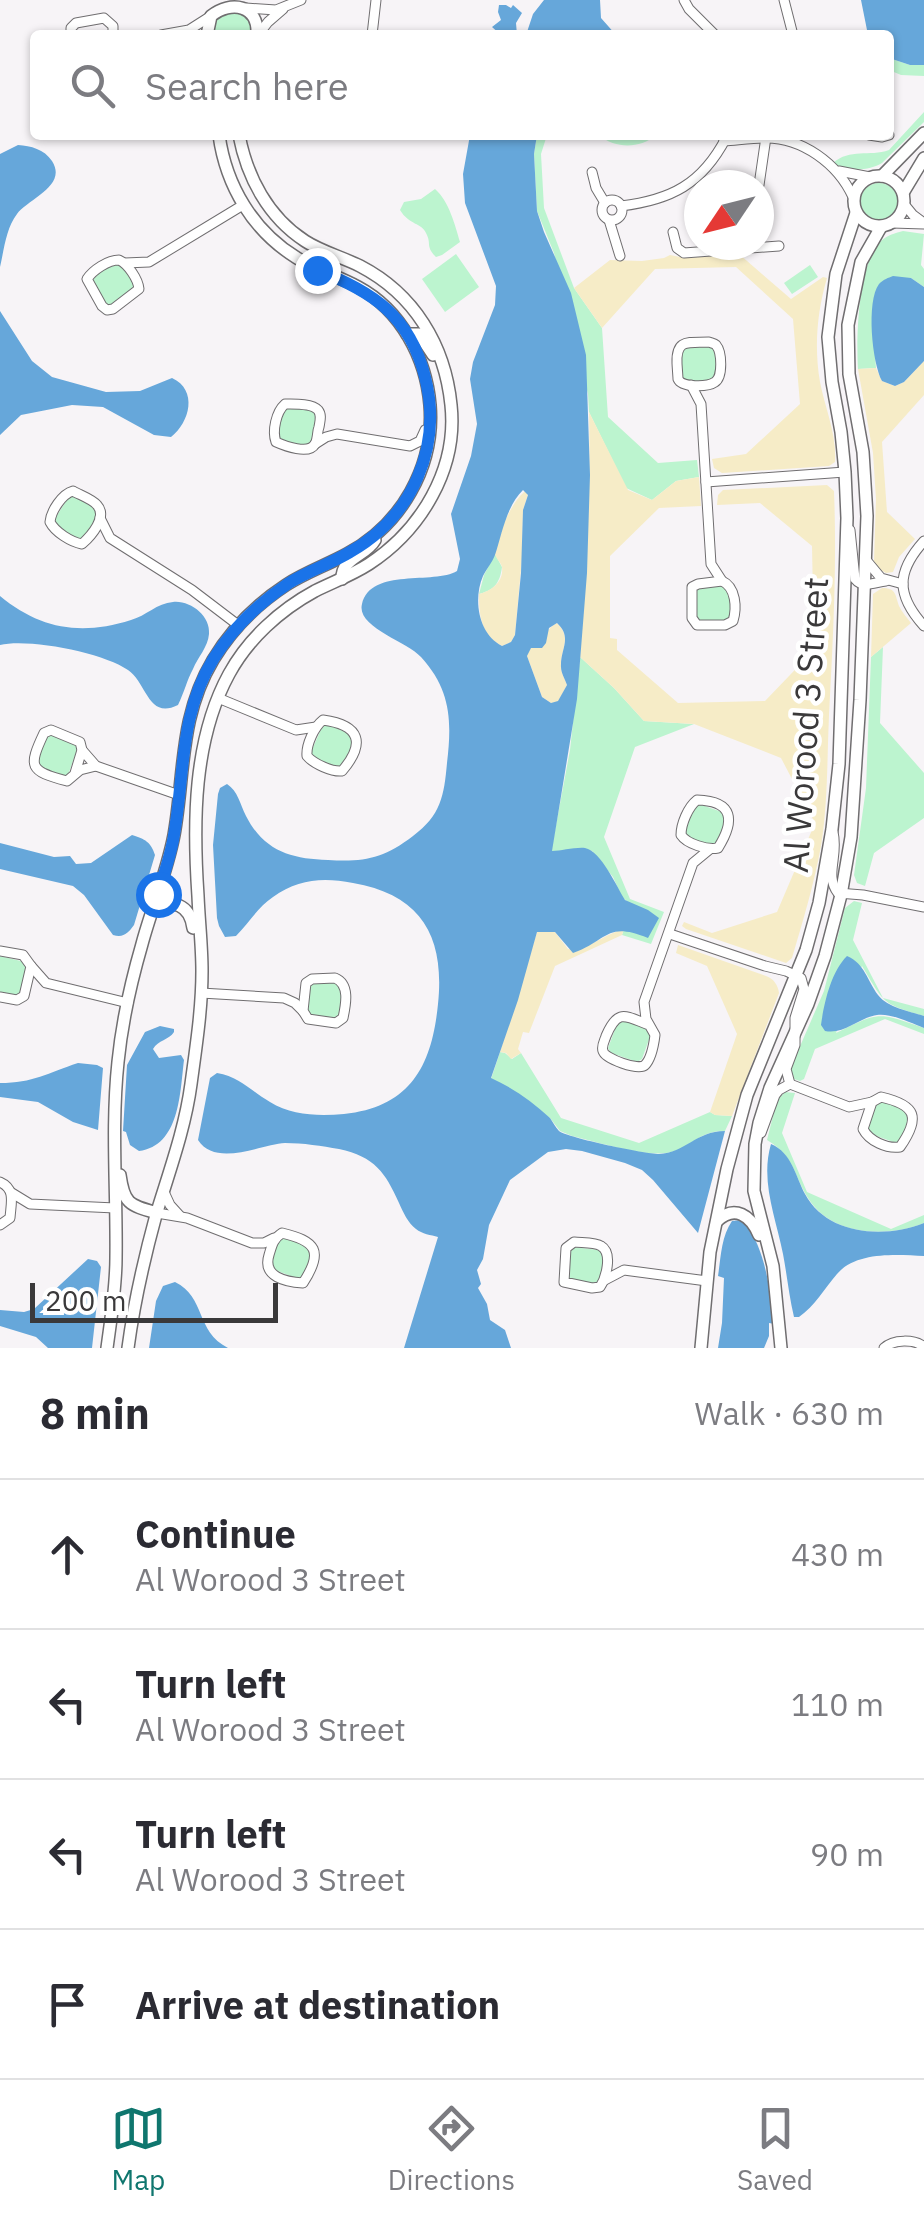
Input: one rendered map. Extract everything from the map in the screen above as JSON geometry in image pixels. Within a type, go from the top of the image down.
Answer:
[{"type":"street","points":[[192,30],[213,9],[232,4],[266,11],[302,0]]},
{"type":"street","points":[[373,30],[376,0]]},
{"type":"street","points":[[684,0],[710,30]]},
{"type":"street","points":[[784,0],[792,30]]},
{"type":"street","points":[[241,5],[256,20],[257,30]]},
{"type":"street","points":[[262,30],[286,7]]},
{"type":"street","points":[[70,30],[76,23],[104,18],[112,30]]},
{"type":"street","points":[[853,197],[861,183],[876,176],[924,133]]},
{"type":"street","points":[[107,1348],[115,1284],[114,1131],[118,1062],[134,972],[170,855],[182,752],[193,705],[213,660],[258,606],[288,584],[375,535],[399,512],[417,481],[428,444],[428,387],[407,334],[386,308],[360,288],[295,258],[257,225],[228,174],[220,140]]},
{"type":"street","points":[[219,694],[244,650],[274,620],[304,597],[367,566],[390,549],[426,508],[439,483],[449,447],[452,410],[435,342],[410,304],[376,275],[305,241],[283,223],[251,177],[240,140]]},
{"type":"street","points":[[605,202],[612,200],[621,206],[658,199],[687,186],[715,158],[725,140]]},
{"type":"street","points":[[761,170],[766,140]]},
{"type":"street","points":[[779,140],[805,148],[837,170],[853,197],[856,212],[866,224],[924,223]]},
{"type":"street","points":[[805,140],[805,148]]},
{"type":"street","points":[[886,225],[900,215],[909,179],[924,158]]},
{"type":"street","points":[[837,170],[897,183],[913,215],[924,223]]},
{"type":"street","points":[[592,172],[605,202],[602,212],[609,220],[620,256]]},
{"type":"street","points":[[149,262],[136,294],[113,309],[102,306],[88,284],[88,276],[112,260],[149,262],[243,205]]},
{"type":"street","points":[[609,220],[619,217],[621,206]]},
{"type":"street","name":"Al Worood 3 Street","points":[[701,1348],[716,1222],[747,1095],[797,975],[819,902],[832,829],[847,518],[846,472],[828,337],[836,274],[856,212]]},
{"type":"street","name":"Al Worood 3 Street","points":[[781,1348],[773,1266],[754,1191],[755,1144],[770,1088],[817,980],[845,872],[856,782],[866,584],[866,482],[860,423],[849,374],[848,324],[861,262],[886,225]]},
{"type":"street","points":[[673,232],[677,248],[684,252]]},
{"type":"street","points":[[774,246],[779,246]]},
{"type":"street","points":[[125,263],[138,284]]},
{"type":"street","points":[[407,334],[423,337],[448,385]]},
{"type":"street","points":[[701,404],[720,376],[719,352],[709,342],[684,344],[677,350],[679,380],[691,385],[712,384]]},
{"type":"street","points":[[691,385],[701,404],[710,564],[700,584]]},
{"type":"street","points":[[337,434],[313,406],[285,404],[279,410],[274,435],[282,446],[306,450],[337,434],[410,446],[420,442],[425,432],[428,387]]},
{"type":"street","points":[[315,444],[320,416]]},
{"type":"street","points":[[399,512],[417,467],[417,456],[410,446]]},
{"type":"street","points":[[706,482],[846,472]]},
{"type":"street","points":[[73,491],[97,504],[100,518],[82,544],[51,526],[51,516],[64,495],[73,491]]},
{"type":"street","points":[[100,518],[110,538],[192,590],[241,631],[241,644],[224,672],[203,753],[196,811],[202,972],[186,1117],[142,1268],[128,1348]]},
{"type":"street","points":[[847,518],[858,582],[886,580]]},
{"type":"street","points":[[342,579],[344,565],[369,550],[375,535]]},
{"type":"street","points":[[88,540],[110,538]]},
{"type":"street","points":[[924,541],[906,564],[903,584],[908,604],[924,626]]},
{"type":"street","points":[[866,560],[886,580],[903,584]]},
{"type":"street","points":[[710,564],[722,581],[732,587],[735,613],[733,621],[725,626],[699,626],[693,621],[691,590],[695,585],[722,581]]},
{"type":"street","points":[[222,614],[228,638]]},
{"type":"street","points":[[219,694],[296,730],[308,747]]},
{"type":"street","points":[[323,720],[354,732],[358,742],[347,767],[340,772],[311,760],[306,754],[308,747],[316,726],[323,720]]},
{"type":"street","points":[[296,730],[316,726]]},
{"type":"street","points":[[82,750],[72,778],[64,781],[34,766],[42,735],[48,730],[78,740],[96,766],[178,795]]},
{"type":"street","points":[[75,772],[96,766]]},
{"type":"street","points":[[696,800],[724,808],[730,817],[720,846],[710,848],[682,838],[681,828],[696,800]]},
{"type":"street","points":[[832,829],[836,850],[831,883],[835,891],[922,908]]},
{"type":"street","points":[[688,842],[693,863]]},
{"type":"street","points":[[644,1002],[612,1022],[602,1048],[607,1056],[636,1068],[646,1063],[655,1038],[644,1013],[644,1002],[693,863],[710,848]]},
{"type":"street","points":[[845,872],[863,895]]},
{"type":"street","points":[[153,910],[166,903],[188,911],[202,972]]},
{"type":"street","points":[[670,934],[797,975],[804,989],[795,1018],[795,1045],[786,1069],[790,1084]]},
{"type":"street","points":[[0,950],[23,955],[46,983]]},
{"type":"street","points":[[0,996],[20,1000],[27,990],[31,966]]},
{"type":"street","points":[[775,970],[786,980],[790,994]]},
{"type":"street","points":[[201,993],[284,998],[312,979],[335,978],[346,990],[344,1015],[339,1022],[311,1020],[284,998]]},
{"type":"street","points":[[27,990],[46,983],[128,1003]]},
{"type":"street","points":[[303,1011],[304,985]]},
{"type":"street","points":[[624,1016],[650,1025]]},
{"type":"street","points":[[755,1144],[775,1095],[790,1084],[849,1107],[870,1138],[892,1148],[900,1147],[912,1120],[910,1109],[886,1098],[849,1107]]},
{"type":"street","points":[[862,1126],[872,1102]]},
{"type":"street","points":[[114,1131],[124,1196],[132,1205],[180,1216],[252,1243],[264,1243],[284,1233],[310,1243],[314,1254],[307,1279],[298,1284],[270,1273],[261,1252],[252,1243]]},
{"type":"street","points":[[0,1182],[30,1204],[115,1208]]},
{"type":"street","points":[[164,1192],[180,1216]]},
{"type":"street","points":[[10,1218],[12,1193]]},
{"type":"street","points":[[0,1225],[30,1204]]},
{"type":"street","points":[[716,1222],[731,1212],[748,1217],[773,1266]]},
{"type":"street","points":[[266,1263],[274,1238]]},
{"type":"street","points":[[607,1255],[604,1284],[596,1289],[567,1284],[563,1276],[566,1248],[572,1243],[598,1244],[624,1270]]},
{"type":"street","points":[[604,1280],[624,1270],[707,1280]]},
{"type":"street","points":[[884,1348],[891,1342],[916,1342],[924,1348]]},
{"type":"green space","points":[[232,10],[241,14],[251,30],[214,30],[223,14]]},
{"type":"green space","points":[[894,60],[924,65],[924,76],[894,72]]},
{"type":"green space","points":[[924,112],[924,122],[882,163],[858,169],[833,163],[853,154],[889,150]]},
{"type":"green space","points":[[536,140],[545,140],[541,154],[544,208],[574,288],[602,328],[608,417],[658,463],[697,460],[699,477],[676,481],[652,500],[626,488],[589,412],[554,253],[537,211]]},
{"type":"green space","points":[[607,140],[648,140],[628,146]]},
{"type":"green space","points":[[879,183],[893,188],[898,202],[893,216],[879,221],[865,216],[860,202],[865,188]]},
{"type":"green space","points":[[435,189],[448,207],[460,242],[436,257],[424,230],[400,210],[404,202],[421,199]]},
{"type":"green space","points":[[903,231],[924,234],[924,287],[911,278],[872,319],[876,368],[858,369],[858,320],[867,266],[881,241]]},
{"type":"green space","points":[[456,254],[479,287],[445,312],[422,279]]},
{"type":"green space","points":[[119,262],[136,287],[111,306],[98,294],[92,277]]},
{"type":"green space","points":[[810,265],[818,277],[792,294],[784,283]]},
{"type":"green space","points":[[686,346],[713,346],[716,377],[699,382],[681,379],[681,350]]},
{"type":"green space","points":[[290,406],[316,415],[311,444],[280,440],[277,434],[282,411]]},
{"type":"green space","points":[[70,495],[95,508],[97,517],[82,539],[66,532],[54,520]]},
{"type":"green space","points":[[495,554],[502,567],[500,577],[493,588],[479,594],[484,575]]},
{"type":"green space","points":[[723,585],[730,591],[731,617],[726,621],[700,621],[694,605],[698,588]]},
{"type":"green space","points":[[883,647],[880,723],[924,773],[924,818],[874,853],[865,886],[857,883],[854,875],[866,788],[871,657]]},
{"type":"green space","points":[[580,657],[644,721],[694,724],[635,747],[604,837],[630,899],[664,912],[651,944],[622,935],[624,929],[631,931],[629,903],[592,851],[581,848],[551,852],[570,750]]},
{"type":"green space","points":[[327,724],[351,734],[354,743],[341,767],[324,763],[311,752]]},
{"type":"green space","points":[[50,734],[75,742],[78,747],[68,775],[39,766],[40,748]]},
{"type":"green space","points":[[699,804],[727,817],[718,843],[710,846],[686,836],[688,818]]},
{"type":"green space","points":[[854,901],[862,903],[853,940],[883,998],[862,966],[836,1033],[879,1016],[924,1028],[924,1034],[885,1019],[815,1049],[800,1081],[794,1079],[791,1067],[824,991],[845,908]]},
{"type":"green space","points":[[0,956],[25,962],[25,980],[17,996],[0,992]]},
{"type":"green space","points":[[312,982],[338,983],[343,987],[342,1014],[325,1018],[307,1014],[308,987]]},
{"type":"green space","points":[[883,998],[924,1009],[924,1016],[892,1005]]},
{"type":"green space","points":[[626,1020],[651,1034],[642,1059],[637,1062],[611,1053],[608,1048],[617,1024]]},
{"type":"green space","points":[[500,1052],[512,1059],[521,1053],[561,1118],[639,1143],[710,1112],[732,1116],[725,1131],[709,1133],[665,1153],[639,1152],[572,1136],[491,1079]]},
{"type":"green space","points":[[785,1092],[795,1093],[782,1133],[807,1192],[891,1229],[924,1215],[924,1223],[877,1232],[845,1227],[818,1211],[808,1198],[788,1159],[767,1140],[777,1100]]},
{"type":"green space","points":[[881,1101],[905,1109],[909,1118],[901,1140],[896,1143],[867,1129],[876,1104]]},
{"type":"green space","points":[[283,1237],[308,1244],[312,1253],[302,1278],[272,1269],[273,1252]]},
{"type":"green space","points":[[572,1247],[600,1250],[603,1267],[597,1284],[568,1281],[568,1251]]},
{"type":"sand","points":[[670,255],[684,260],[746,260],[791,299],[827,278],[819,317],[818,369],[835,462],[829,466],[722,473],[714,468],[712,459],[746,454],[800,404],[793,319],[736,267],[655,269],[602,328],[574,288],[610,260],[642,261]]},
{"type":"sand","points":[[924,361],[924,395],[882,442],[887,512],[915,539],[899,557],[893,572],[886,573],[874,561],[873,453],[858,369],[876,368],[882,381],[895,386]]},
{"type":"sand","points":[[589,412],[628,490],[652,500],[676,481],[699,477],[701,506],[659,508],[610,556],[610,638],[617,639],[617,650],[678,703],[765,701],[814,650],[812,546],[760,503],[717,505],[718,495],[723,490],[827,485],[834,491],[834,603],[823,830],[804,916],[792,958],[786,963],[682,926],[684,922],[712,933],[777,912],[815,823],[781,758],[694,724],[644,721],[580,657],[588,534]]},
{"type":"sand","points":[[526,491],[515,635],[502,646],[483,624],[479,594],[492,588],[501,577],[502,567],[495,553],[498,538],[511,509]]},
{"type":"sand","points":[[882,588],[894,592],[911,623],[871,657],[873,594]]},
{"type":"sand","points":[[557,623],[564,634],[561,667],[567,685],[558,702],[551,703],[542,697],[527,656],[528,650]]},
{"type":"sand","points":[[624,929],[622,935],[555,966],[529,1033],[523,1032],[518,1049],[521,1053],[511,1059],[500,1052],[537,932],[555,932],[568,949],[583,947]]},
{"type":"sand","points":[[678,945],[766,976],[778,987],[732,1116],[710,1112],[737,1034],[707,966],[676,953]]},
{"type":"water","points":[[544,0],[600,0],[601,18],[612,30],[528,30]]},
{"type":"water","points":[[861,0],[924,0],[924,65],[894,60],[894,30],[867,30]]},
{"type":"water","points":[[499,5],[513,5],[522,13],[517,30],[492,27],[501,20]]},
{"type":"water","points":[[469,140],[536,140],[537,211],[571,293],[586,355],[590,475],[577,699],[552,851],[591,851],[603,862],[625,900],[659,918],[648,938],[615,932],[573,953],[555,932],[537,932],[491,1078],[536,1106],[559,1131],[577,1138],[659,1154],[706,1134],[725,1131],[698,1233],[642,1170],[582,1151],[548,1152],[510,1180],[489,1225],[477,1270],[481,1284],[478,1288],[490,1320],[505,1330],[511,1348],[404,1348],[438,1237],[411,1224],[377,1167],[362,1156],[326,1147],[285,1143],[227,1154],[206,1148],[198,1140],[210,1078],[217,1073],[239,1081],[287,1110],[316,1115],[367,1110],[402,1092],[423,1064],[435,1026],[439,980],[432,939],[412,909],[396,898],[377,889],[321,880],[292,886],[273,897],[236,936],[225,937],[217,918],[213,845],[218,794],[227,784],[261,838],[280,851],[315,859],[352,860],[382,854],[422,828],[439,804],[449,733],[444,694],[421,657],[374,627],[362,612],[362,604],[377,585],[457,571],[460,559],[451,514],[471,456],[477,424],[470,379],[495,305],[496,286],[465,203],[463,174]],"holes":[[[523,490],[528,495],[523,510],[515,635],[502,646],[483,625],[478,595],[509,512]],[[557,623],[565,644],[561,667],[567,685],[558,701],[551,703],[542,697],[527,656],[531,648],[542,648],[546,643],[549,628]]]},
{"type":"water","points":[[18,145],[45,154],[56,170],[55,178],[13,220],[0,267],[0,154]]},
{"type":"water","points":[[893,276],[911,278],[924,287],[924,361],[895,386],[882,381],[878,372],[872,317],[879,284]]},
{"type":"water","points":[[0,311],[32,361],[52,377],[106,392],[140,391],[172,378],[180,383],[188,406],[178,431],[171,437],[154,435],[103,407],[72,405],[21,415],[0,435]]},
{"type":"water","points":[[0,596],[30,616],[78,628],[113,625],[162,605],[180,602],[203,615],[209,627],[208,639],[178,705],[160,708],[128,670],[102,658],[47,645],[0,645]]},
{"type":"water","points":[[132,835],[147,842],[155,855],[134,925],[123,935],[113,935],[73,886],[0,869],[0,843],[54,857],[70,856],[76,864],[91,863]]},
{"type":"water","points":[[847,956],[862,968],[887,1003],[924,1016],[924,1028],[883,1015],[838,1031],[825,1031],[821,1025],[826,998]]},
{"type":"water","points":[[160,1026],[174,1032],[153,1049],[159,1058],[181,1055],[184,1060],[179,1102],[163,1139],[139,1151],[130,1145],[123,1131],[127,1065],[145,1032]]},
{"type":"water","points":[[78,1063],[103,1068],[98,1130],[73,1122],[38,1102],[0,1097],[0,1083],[31,1079]]},
{"type":"water","points":[[771,1144],[788,1159],[805,1194],[827,1218],[875,1232],[924,1223],[924,1256],[878,1256],[855,1261],[837,1274],[805,1313],[794,1317],[768,1186]]},
{"type":"water","points":[[741,1220],[761,1254],[775,1324],[769,1323],[764,1348],[718,1348],[724,1278],[718,1276],[722,1247],[732,1221]]},
{"type":"water","points":[[88,1259],[97,1261],[101,1267],[92,1348],[48,1348],[36,1337],[0,1326],[0,1310],[34,1309]]},
{"type":"water","points":[[175,1282],[192,1296],[210,1333],[228,1348],[149,1348],[156,1301],[163,1286]]},
{"type":"route","points":[[158,894],[174,835],[186,728],[213,660],[238,626],[273,594],[348,553],[388,524],[408,498],[424,463],[430,425],[428,387],[407,334],[394,316],[360,288],[317,270]]}]
